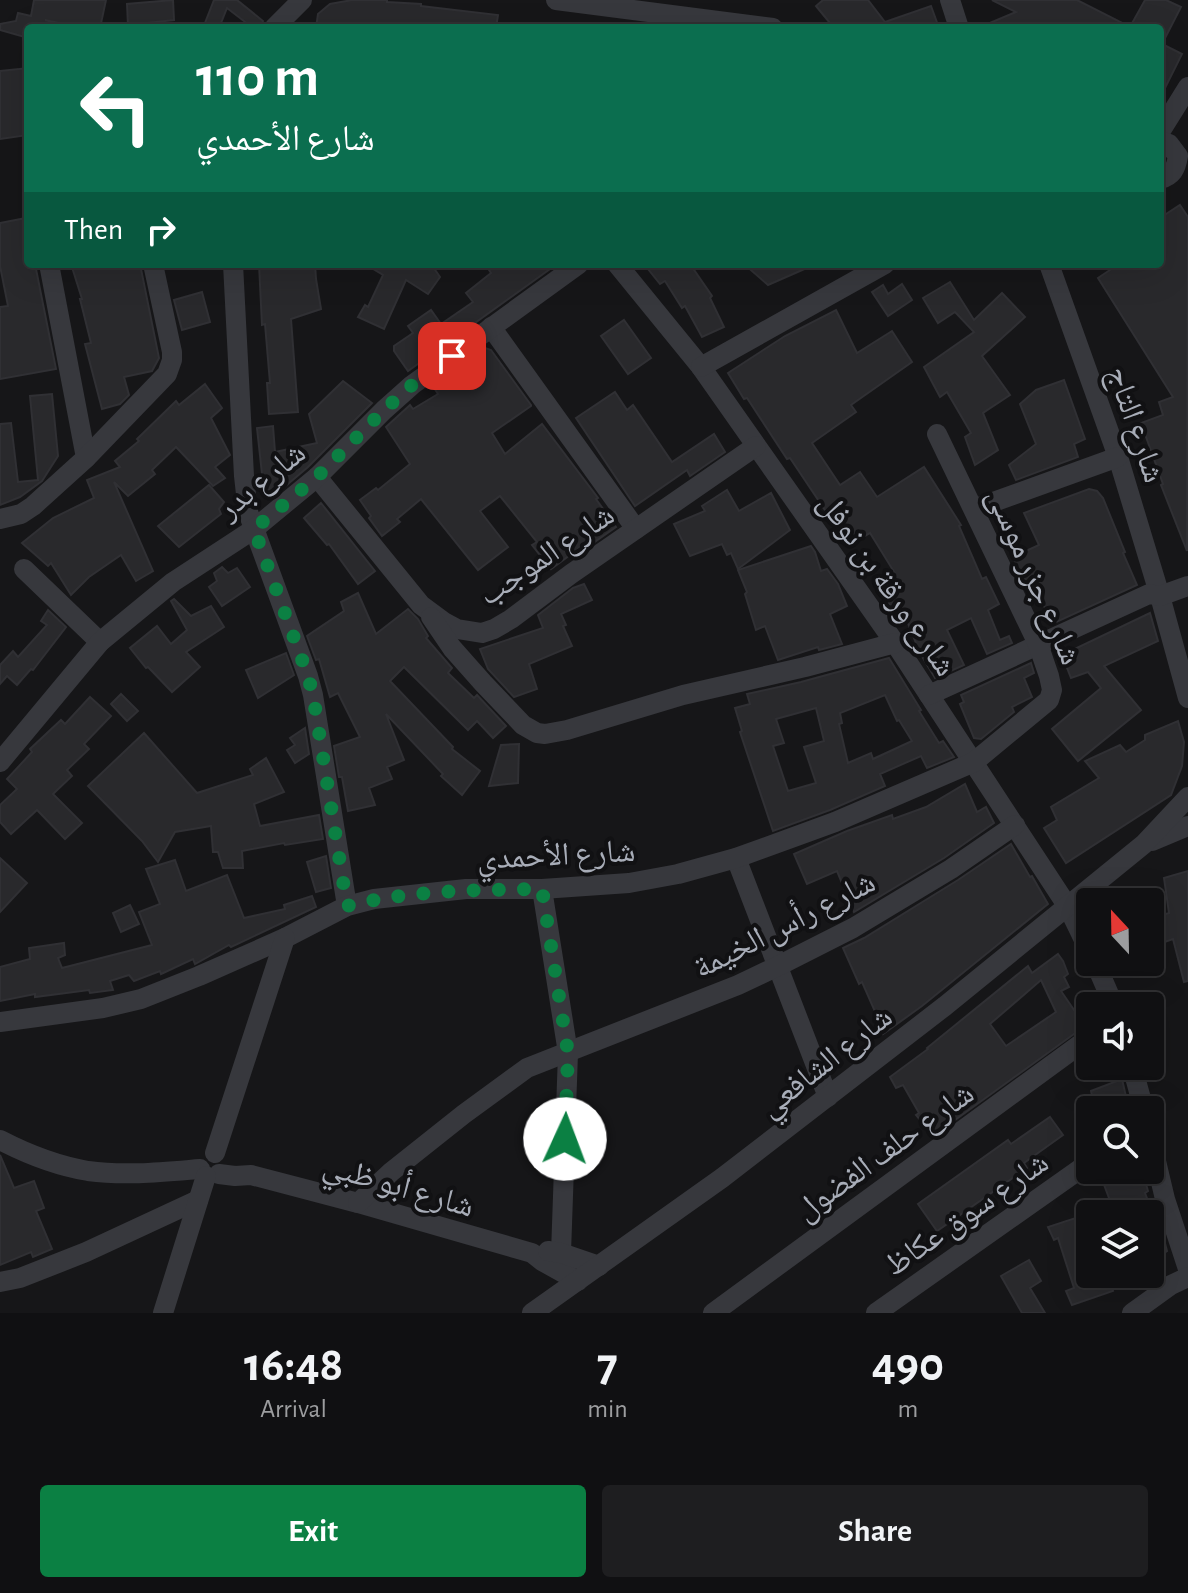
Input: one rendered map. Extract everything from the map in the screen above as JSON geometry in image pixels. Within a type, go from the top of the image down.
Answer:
[{"type":"street","points":[[278,24],[302,0]]},
{"type":"street","points":[[556,0],[742,24]]},
{"type":"street","points":[[950,0],[958,24]]},
{"type":"street","points":[[1164,132],[1188,87]]},
{"type":"street","points":[[1164,135],[1188,115]]},
{"type":"street","points":[[1164,140],[1183,161],[1164,178]]},
{"type":"street","points":[[50,268],[86,458]]},
{"type":"street","points":[[0,519],[21,514],[33,506],[86,458],[162,381],[170,367],[172,352],[154,268]]},
{"type":"street","points":[[233,268],[248,512],[313,695],[347,906]]},
{"type":"street","name":"شارع بدر","points":[[0,762],[100,642],[173,582],[254,529],[317,477],[412,385],[573,268]]},
{"type":"street","name":"شارع ورقة بن نوفل","points":[[620,268],[701,367],[895,643],[1076,923]]},
{"type":"street","points":[[701,367],[878,268]]},
{"type":"street","name":"شارع التاج","points":[[1050,268],[1118,457],[1188,698]]},
{"type":"street","points":[[491,327],[636,529]]},
{"type":"street","name":"شارع جزر موسى","points":[[937,434],[1038,644],[1052,690],[1049,700],[974,762]]},
{"type":"street","name":"شارع الموجب","points":[[317,477],[421,605],[457,629],[482,633],[511,619],[756,446]]},
{"type":"street","points":[[974,509],[1118,457]]},
{"type":"street","points":[[24,569],[100,642]]},
{"type":"street","points":[[929,695],[1155,591],[1188,572]]},
{"type":"street","points":[[1155,591],[1188,586]]},
{"type":"street","points":[[421,605],[465,665],[523,725],[545,734],[683,695],[895,643]]},
{"type":"street","name":"شارع الأحمدي","points":[[0,1022],[124,1004],[285,938],[347,906],[374,899],[466,889],[542,889],[629,883],[678,874],[736,858],[835,822],[974,762]]},
{"type":"street","name":"شارع الشافعي","points":[[537,1309],[722,1178],[945,1006],[1144,844],[1188,797]]},
{"type":"street","name":"شارع رأس الخيمة","points":[[358,1203],[391,1172],[527,1068],[738,985],[778,966],[853,928],[951,869],[1015,825]]},
{"type":"street","name":"شارع الشافعي","points":[[1144,844],[1178,838],[1188,826]]},
{"type":"street","points":[[736,858],[828,1097]]},
{"type":"street","points":[[537,1309],[546,1285],[545,1256],[568,1053],[542,889]]},
{"type":"street","points":[[163,1313],[285,938]]},
{"type":"street","name":"شارع حلف الفضول","points":[[713,1313],[1076,1047]]},
{"type":"street","name":"شارع أبو ظبي","points":[[0,1140],[34,1155],[87,1171],[152,1173],[233,1164],[251,1175],[545,1256],[599,1266]]},
{"type":"street","name":"شارع سوق عكاظ","points":[[876,1313],[1076,1172]]},
{"type":"street","points":[[1161,1184],[1188,1269]]},
{"type":"street","points":[[0,1282],[20,1278],[86,1252],[198,1200]]},
{"type":"street","name":"شارع أبو ظبي","points":[[545,1256],[578,1281]]},
{"type":"street","points":[[1132,1313],[1171,1285],[1188,1277]]},
{"type":"building","points":[[34,0],[106,0],[101,24],[64,24],[45,20],[60,24],[24,24],[24,37],[0,30],[0,24],[16,21],[18,13],[31,16]]},
{"type":"building","points":[[173,0],[174,20],[128,24],[127,4]]},
{"type":"building","points":[[214,0],[237,0],[263,21],[262,24],[248,24],[227,8],[221,24],[205,24]]},
{"type":"building","points":[[352,0],[387,0],[498,15],[497,24],[317,24],[318,14],[330,4]]},
{"type":"building","points":[[823,0],[868,0],[885,22],[931,6],[938,24],[831,24],[816,6]]},
{"type":"building","points":[[992,0],[1077,0],[1124,24],[988,24],[1016,12]]},
{"type":"building","points":[[1145,0],[1166,0],[1181,7],[1164,40],[1164,24],[1132,24]]},
{"type":"building","points":[[1164,45],[1182,54],[1164,90]]},
{"type":"building","points":[[24,68],[24,136],[0,139],[0,71]]},
{"type":"building","points":[[1180,205],[1188,217],[1187,551],[1141,423],[1163,415],[1159,402],[1173,397],[1098,278],[1113,268],[1164,268],[1164,215]]},
{"type":"building","points":[[24,218],[24,268],[36,268],[56,369],[0,379],[0,307],[8,306],[0,266],[0,223]]},
{"type":"building","points":[[72,268],[141,268],[159,358],[152,371],[124,377],[129,395],[120,404],[102,409],[85,344],[91,343]]},
{"type":"building","points":[[259,268],[315,268],[321,309],[291,319],[298,412],[269,414],[267,383],[270,383],[265,324],[262,325]]},
{"type":"building","points":[[372,268],[434,268],[440,277],[428,294],[406,280],[384,329],[358,317],[365,305],[368,307],[383,275]]},
{"type":"building","points":[[488,268],[551,268],[408,371],[394,351],[394,346],[413,333],[408,326],[431,310],[441,324],[473,302],[466,293],[491,273]]},
{"type":"building","points":[[647,268],[693,268],[712,296],[710,298],[724,327],[702,337],[685,306],[682,308],[665,281],[660,284]]},
{"type":"building","points":[[749,268],[807,268],[768,285]]},
{"type":"building","points":[[950,282],[974,320],[1002,293],[1025,317],[982,356],[1010,395],[983,413],[998,450],[975,465],[965,437],[971,433],[947,392],[940,397],[924,367],[974,332],[955,312],[938,323],[923,298]]},
{"type":"building","points":[[902,284],[912,300],[888,316],[872,292],[883,285],[888,294]]},
{"type":"building","points":[[202,292],[210,322],[182,330],[174,300]]},
{"type":"building","points":[[836,310],[857,353],[892,331],[912,362],[851,405],[856,412],[812,443],[840,485],[860,472],[877,497],[924,467],[961,525],[982,579],[986,577],[999,604],[988,610],[1000,640],[1009,636],[1012,643],[987,654],[971,618],[947,630],[964,665],[935,678],[920,653],[901,606],[893,611],[878,584],[896,575],[870,533],[849,546],[728,373],[785,336]]},
{"type":"building","points":[[624,320],[651,358],[628,374],[601,336]]},
{"type":"building","points":[[485,348],[491,350],[531,405],[492,433],[505,454],[542,424],[616,527],[551,569],[532,545],[537,542],[500,496],[480,511],[508,547],[478,570],[421,499],[382,536],[360,500],[376,488],[378,490],[410,464],[386,427],[410,405],[413,409],[438,394],[433,386]]},
{"type":"building","points":[[1064,380],[1085,439],[1074,444],[1078,457],[1016,480],[1009,465],[1036,444],[1020,404],[1036,390]]},
{"type":"building","points":[[343,381],[372,403],[275,495],[264,487],[257,428],[273,426],[275,452],[317,443],[309,414]]},
{"type":"building","points":[[205,384],[222,408],[211,418],[230,455],[215,467],[225,478],[213,486],[176,447],[152,470],[155,474],[128,496],[114,482],[153,571],[136,581],[121,555],[89,577],[71,595],[51,563],[48,566],[22,543],[53,518],[94,498],[87,480],[120,467],[115,461],[139,441],[137,439],[176,401],[179,405]]},
{"type":"building","points":[[615,392],[627,410],[633,405],[672,462],[714,434],[725,452],[690,476],[687,470],[635,506],[576,418]]},
{"type":"building","points":[[52,394],[58,456],[42,481],[20,497],[0,505],[0,424],[11,423],[18,482],[38,480],[30,396]]},
{"type":"building","points":[[209,485],[224,502],[219,509],[221,514],[179,547],[158,526]]},
{"type":"building","points":[[1089,489],[1097,491],[1103,498],[1137,585],[1052,624],[1037,590],[1029,594],[1013,557],[1039,545],[1024,513]]},
{"type":"building","points":[[727,490],[739,511],[771,493],[790,530],[738,569],[731,553],[727,555],[722,544],[690,556],[674,524],[705,511],[702,506]]},
{"type":"building","points":[[321,503],[375,571],[358,584],[329,544],[304,518]]},
{"type":"building","points":[[811,546],[821,571],[827,569],[838,584],[847,606],[830,614],[842,644],[819,650],[818,647],[778,660],[765,626],[756,630],[738,570]]},
{"type":"building","points":[[222,567],[228,573],[237,568],[250,587],[222,606],[209,587],[217,581],[214,573]]},
{"type":"building","points":[[584,584],[592,600],[561,614],[572,646],[529,664],[537,689],[514,697],[488,669],[480,649],[543,628],[538,615],[573,588]]},
{"type":"building","points":[[358,593],[376,634],[408,609],[418,619],[428,636],[426,638],[452,668],[448,673],[474,698],[477,695],[506,726],[493,738],[477,721],[468,730],[404,667],[390,681],[452,749],[480,771],[462,795],[386,714],[404,760],[387,767],[392,779],[369,788],[375,805],[348,811],[334,746],[360,737],[338,693],[330,697],[319,659],[316,660],[307,636],[344,611],[341,602]]},
{"type":"building","points":[[174,599],[191,616],[211,606],[224,627],[186,652],[200,667],[172,692],[130,648],[157,626],[171,644],[187,630],[171,601]]},
{"type":"building","points":[[48,610],[66,627],[33,670],[17,685],[7,676],[0,684],[0,665],[13,651],[18,657],[47,625],[41,621]]},
{"type":"building","points":[[1150,613],[1158,641],[1104,666],[1141,710],[1078,761],[1052,729],[1101,688],[1088,672],[1071,678],[1062,655]]},
{"type":"building","points":[[286,653],[294,675],[258,698],[246,670]]},
{"type":"building","points":[[889,658],[939,743],[943,741],[954,757],[927,768],[921,756],[880,774],[885,786],[773,831],[735,708],[750,704],[747,694]],"holes":[[[885,695],[897,721],[912,741],[873,759],[871,753],[848,763],[839,724],[842,723],[840,713]],[[816,708],[824,741],[804,747],[816,783],[788,791],[773,746],[784,743],[776,719]]]},
{"type":"building","points":[[1031,663],[1034,673],[1024,678],[1032,697],[1012,707],[1014,712],[981,739],[974,738],[960,704],[964,702],[961,695]]},
{"type":"building","points":[[121,694],[138,711],[127,721],[111,704]]},
{"type":"building","points":[[90,697],[111,716],[84,744],[89,749],[67,770],[72,776],[53,794],[82,823],[65,839],[37,810],[11,834],[0,822],[0,805],[17,789],[7,779],[32,752],[30,749],[61,720],[65,724]]},
{"type":"building","points":[[1178,721],[1184,742],[1182,766],[1171,795],[1066,863],[1044,828],[1057,820],[1051,807],[1099,778],[1085,761],[1120,745],[1126,752],[1145,740],[1145,735]]},
{"type":"building","points":[[305,728],[309,754],[295,763],[287,750],[295,745],[290,738]]},
{"type":"building","points":[[144,733],[197,793],[253,775],[250,769],[266,758],[284,792],[254,804],[260,826],[319,815],[323,839],[242,851],[243,868],[223,868],[218,852],[213,852],[211,826],[175,832],[158,862],[142,841],[88,786]]},
{"type":"building","points":[[519,744],[518,783],[489,786],[501,745]]},
{"type":"building","points":[[965,784],[977,812],[986,807],[994,823],[944,858],[854,912],[837,871],[807,884],[794,854],[847,831],[926,807]]},
{"type":"building","points":[[1011,844],[1048,904],[883,1034],[874,1019],[877,1016],[862,982],[859,984],[843,948],[958,880]]},
{"type":"building","points":[[326,856],[331,888],[316,892],[307,862]]},
{"type":"building","points":[[0,858],[27,883],[0,912]]},
{"type":"building","points":[[175,860],[186,891],[227,875],[244,918],[285,909],[284,905],[312,896],[316,907],[231,947],[229,945],[195,964],[193,959],[161,974],[160,971],[134,981],[129,975],[110,981],[113,990],[35,997],[35,994],[0,1001],[0,967],[30,959],[29,948],[64,943],[65,955],[58,958],[62,968],[152,945],[139,912],[160,904],[146,869]]},
{"type":"building","points":[[1188,871],[1188,981],[1184,982],[1173,939],[1164,942],[1164,915],[1169,913],[1164,878]]},
{"type":"building","points":[[130,905],[139,924],[121,932],[113,913]]},
{"type":"building","points":[[1058,954],[1068,974],[1064,977],[1069,987],[1061,991],[1076,1013],[1076,1033],[933,1136],[916,1115],[919,1113],[903,1085],[896,1088],[890,1077],[1028,966],[1032,973]],"holes":[[[1041,980],[1056,1012],[1006,1046],[990,1024]]]},
{"type":"building","points":[[1122,1080],[1126,1096],[1092,1096],[1091,1091]]},
{"type":"building","points":[[1050,1117],[1063,1135],[1024,1163],[1027,1168],[937,1231],[918,1204],[1008,1140],[1011,1144]]},
{"type":"building","points":[[0,1155],[14,1188],[34,1181],[44,1208],[36,1211],[52,1249],[33,1257],[31,1252],[0,1265]]},
{"type":"building","points":[[1104,1184],[1146,1184],[1148,1200],[1110,1200]]},
{"type":"building","points":[[1076,1218],[1076,1288],[1112,1288],[1113,1291],[1072,1305],[1066,1291],[1074,1288],[1058,1238],[1054,1240],[1048,1227]]},
{"type":"building","points":[[1029,1260],[1041,1281],[1030,1288],[1045,1313],[1022,1313],[1001,1276]]},
{"type":"route","points":[[452,356],[412,385],[317,477],[254,529],[313,695],[347,906],[374,899],[466,889],[542,889],[568,1053],[565,1139]]}]
